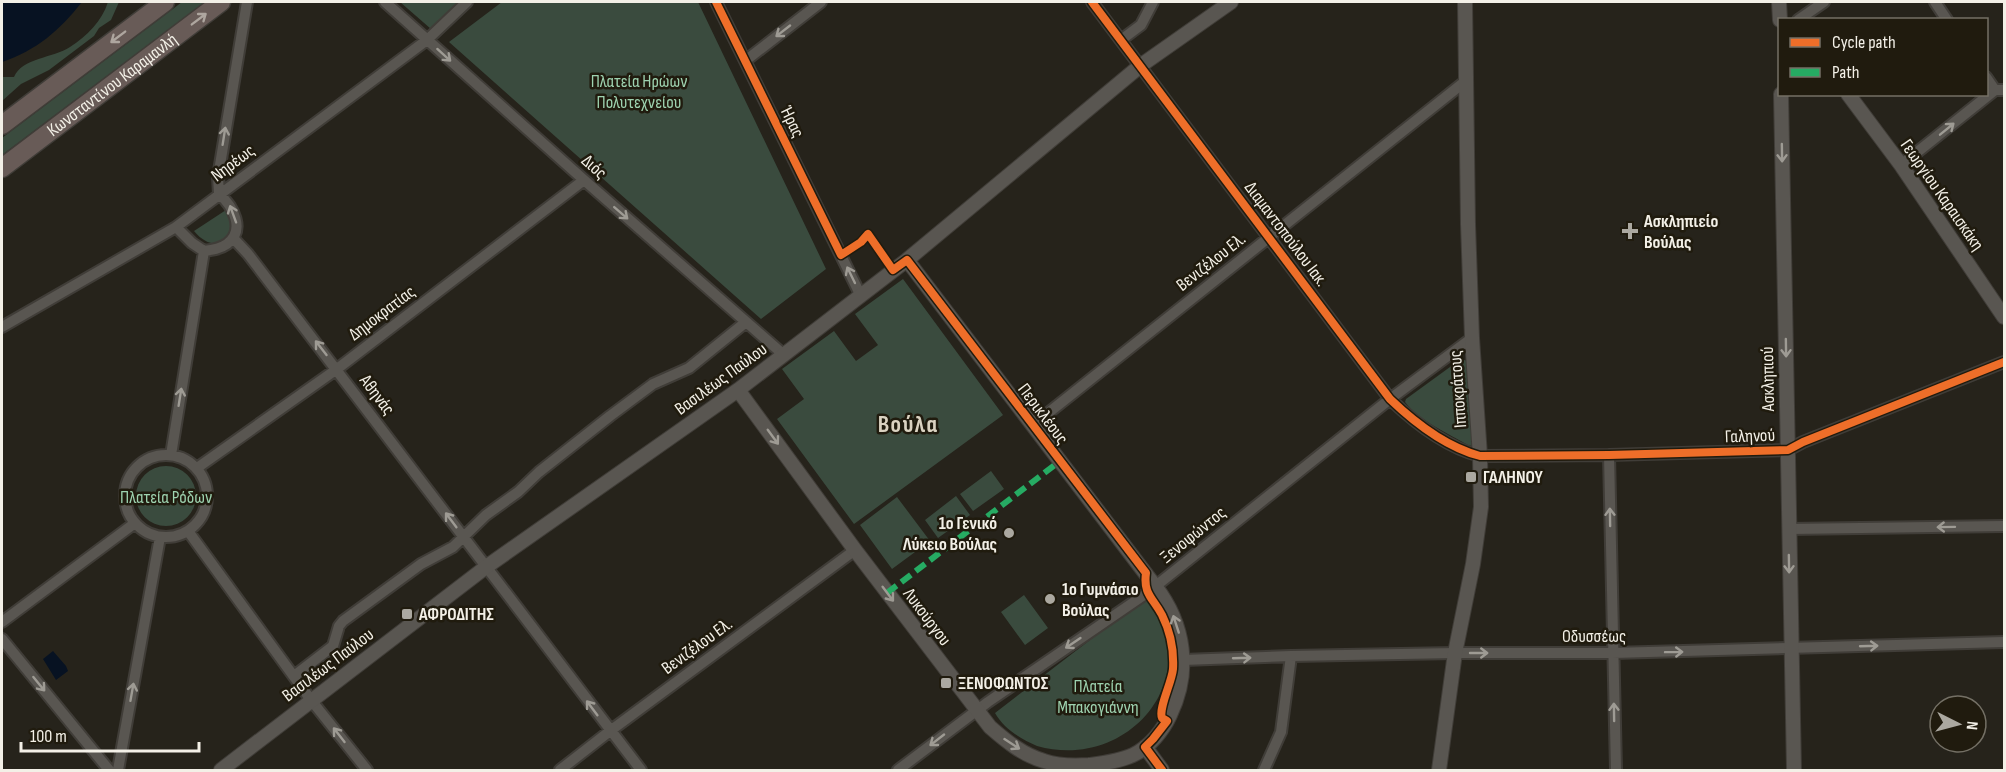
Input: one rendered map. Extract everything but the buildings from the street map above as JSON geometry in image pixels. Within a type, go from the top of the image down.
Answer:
[{"type":"highway","name":"Κωνσταντίνου Καραμανλή","points":[[2,124],[165,2]]},
{"type":"highway","name":"Κωνσταντίνου Καραμανλή","points":[[2,168],[221,2]]},
{"type":"street","points":[[176,227],[204,251],[220,249],[233,238],[237,229],[236,220],[228,202],[219,194],[218,177],[247,2]]},
{"type":"street","name":"Διός","points":[[385,2],[784,355]]},
{"type":"street","name":"Νηρέως","points":[[2,327],[176,227],[427,40],[467,2]]},
{"type":"street","name":"Ήρας","points":[[716,2],[860,294]]},
{"type":"street","points":[[745,61],[821,2]]},
{"type":"street","name":"Διαμαντοπούλου Ιακ.","points":[[1092,2],[1270,236],[1390,399],[1414,422],[1465,452],[1480,456]]},
{"type":"street","points":[[1121,40],[1141,25],[1153,2]]},
{"type":"street","name":"Βασιλέως Παύλου","points":[[221,771],[486,567],[738,390],[784,355],[860,294],[907,260],[1140,66],[1231,2]]},
{"type":"street","name":"Ιπποκράτους","points":[[1439,771],[1455,653],[1477,542],[1480,507],[1480,456],[1472,338],[1468,224],[1465,2]]},
{"type":"street","points":[[1779,2],[1780,18]]},
{"type":"street","points":[[1801,18],[1824,2]]},
{"type":"street","points":[[1935,2],[1946,18]]},
{"type":"street","points":[[1901,165],[2000,90],[1988,79]]},
{"type":"street","name":"Βενιζέλου Ελ.","points":[[1033,425],[1467,80]]},
{"type":"street","name":"Ασκληπιού","points":[[1781,96],[1794,771]]},
{"type":"street","name":"Γεωργίου Καραισκάκη","points":[[1849,96],[1901,165],[2004,317]]},
{"type":"street","name":"Δημοκρατίας","points":[[197,468],[337,369],[584,180]]},
{"type":"street","name":"Αθηνάς","points":[[233,238],[337,369],[641,771]]},
{"type":"street","points":[[171,455],[204,251]]},
{"type":"street","name":"Περικλέους","points":[[907,260],[1164,598],[1175,620],[1182,644],[1182,681],[1176,702],[1161,731],[1144,747]]},
{"type":"street","points":[[294,676],[333,646],[339,626],[343,621],[421,564],[444,553],[465,538],[486,515],[518,492],[539,472],[610,416],[653,384],[689,368],[746,322]]},
{"type":"street","name":"Ξενοφώντος","points":[[898,771],[976,710],[1155,586],[1390,399],[1472,338]]},
{"type":"street","name":"Γαληνού","points":[[1480,456],[1788,450],[2004,362]]},
{"type":"street","name":"Λυκούργου","points":[[738,390],[855,550],[990,727],[1040,766],[1097,764],[1134,754],[1144,747]]},
{"type":"street","points":[[161,454],[185,458],[197,468],[205,480],[208,492],[207,506],[203,515],[188,531],[175,537],[160,537],[147,533],[135,523],[127,510],[125,499],[126,485],[139,464],[161,454]]},
{"type":"street","points":[[1609,455],[1616,771]]},
{"type":"street","points":[[2,622],[135,523]]},
{"type":"street","points":[[1789,529],[2004,526]]},
{"type":"street","points":[[188,531],[311,700],[367,771]]},
{"type":"street","points":[[118,771],[160,537]]},
{"type":"street","name":"Βενιζέλου Ελ.","points":[[560,771],[610,731],[855,550]]},
{"type":"street","points":[[2,639],[109,771]]},
{"type":"street","name":"Οδυσσέως","points":[[1183,660],[1455,653],[1613,653],[2004,642]]},
{"type":"street","points":[[1264,771],[1281,732],[1291,656]]},
{"type":"street","points":[[1144,747],[1162,771]]},
{"type":"green space","points":[[108,2],[119,2],[111,20],[99,28],[94,36],[49,70],[21,84],[2,101],[2,77],[14,77],[18,71],[31,62],[63,51],[76,43],[98,22]]},
{"type":"green space","points":[[182,2],[205,2],[2,155],[2,138]]},
{"type":"green space","points":[[400,2],[467,2],[431,29]]},
{"type":"green space","name":"Πλατεία Ηρώων Πολυτεχνείου","points":[[502,2],[698,2],[826,269],[761,319],[449,42]]},
{"type":"green space","points":[[226,210],[231,229],[224,241],[210,243],[194,231]]},
{"type":"green space","points":[[903,279],[1003,415],[854,524],[777,419],[804,399],[782,369],[834,331],[856,361],[878,345],[855,314]]},
{"type":"green space","points":[[1461,359],[1468,361],[1472,446],[1426,421],[1405,402]]},
{"type":"green space","name":"Πλατεία Ρόδων","points":[[160,466],[172,466],[183,471],[191,479],[196,496],[194,508],[183,521],[172,526],[160,526],[149,521],[141,513],[136,502],[136,490],[141,479],[149,471]]},
{"type":"green space","points":[[991,471],[1004,489],[973,511],[960,494]]},
{"type":"green space","points":[[956,496],[970,515],[938,538],[925,520]]},
{"type":"green space","points":[[897,497],[930,541],[892,569],[860,525]]},
{"type":"green space","points":[[1024,595],[1048,628],[1025,645],[1001,612]]},
{"type":"green space","name":"Πλατεία Μπακογιάννη","points":[[1146,597],[1163,627],[1169,656],[1164,685],[1150,710],[1129,731],[1102,745],[1071,750],[1037,746],[1019,737],[1003,724],[995,713]]},
{"type":"water","points":[[2,2],[82,2],[65,22],[37,45],[2,62]]},
{"type":"water","points":[[53,651],[68,671],[56,680],[43,659]]},
{"type":"marked path","points":[[887,593],[1060,461]]},
{"type":"cycle path","points":[[716,2],[841,255],[861,242],[868,234],[893,270],[907,260],[1146,573],[1147,591],[1165,621],[1173,655],[1172,674],[1161,714],[1162,718],[1167,721],[1145,747],[1162,770]]},
{"type":"cycle path","points":[[1092,2],[1390,399],[1432,433],[1467,452],[1480,456],[1788,450],[2004,362]]},
{"type":"place","name":"Ασκληπιείο Βούλας","points":[[1630,231]]},
{"type":"place","name":"ΓΑΛΗΝΟΥ","points":[[1471,477]]},
{"type":"place","name":"1ο Γενικό Λύκειο Βούλας","points":[[1009,533]]},
{"type":"place","name":"1ο Γυμνάσιο Βούλας","points":[[1050,599]]},
{"type":"place","name":"ΑΦΡΟΔΙΤΗΣ","points":[[407,614]]},
{"type":"place","name":"ΞΕΝΟΦΩΝΤΟΣ","points":[[946,683]]},
{"type":"district","name":"Βούλα","points":[[908,424]]}]
